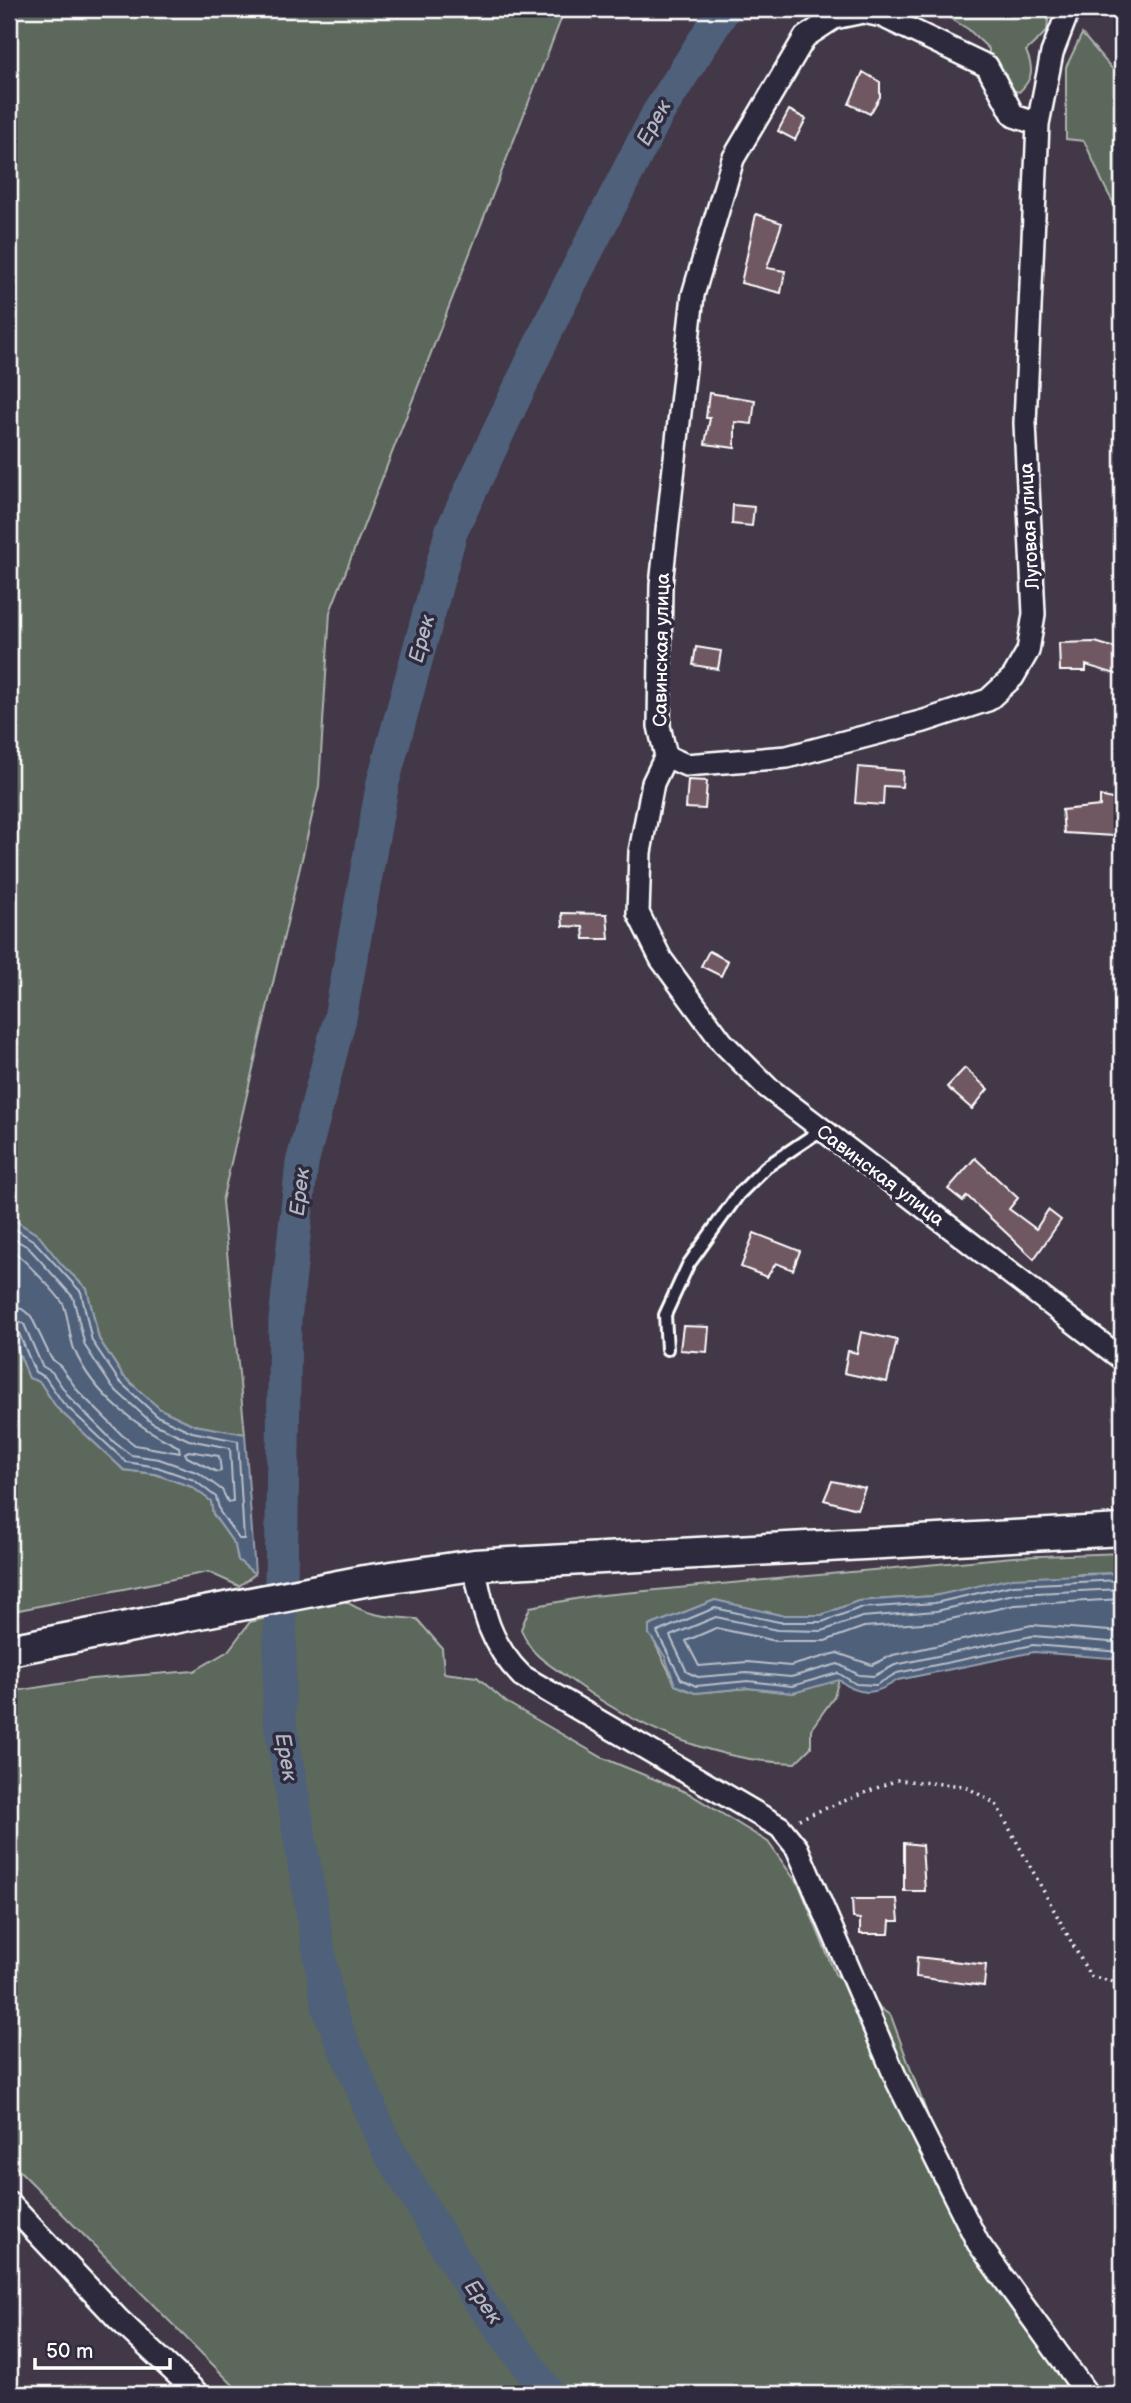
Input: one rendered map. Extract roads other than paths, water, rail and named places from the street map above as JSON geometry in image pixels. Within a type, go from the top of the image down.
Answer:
[{"type":"street","name":"Луговая улица","points":[[666,755],[686,765],[787,757],[924,721],[988,700],[1013,677],[1028,651],[1034,614],[1025,423],[1038,124],[1052,52],[1069,9]]},
{"type":"street","name":"Савинская улица","points":[[1038,124],[1014,116],[986,66],[882,16],[863,12],[834,19],[805,37],[733,159],[693,295],[661,585],[659,726],[666,755],[653,783],[640,852],[638,913],[661,959],[722,1042],[767,1087],[1122,1359]]},
{"type":"street","points":[[9,1650],[364,1581],[474,1565],[1122,1530]]},
{"type":"street","points":[[474,1565],[486,1624],[509,1664],[522,1676],[780,1827],[797,1848],[898,2083],[978,2243],[1087,2394]]},
{"type":"street","points":[[9,2203],[118,2319],[198,2394]]},
{"type":"lane","points":[[667,1349],[665,1315],[695,1255],[737,1195],[766,1167],[821,1130]]},
{"type":"water","points":[[9,1217],[38,1235],[62,1265],[87,1289],[99,1339],[123,1376],[160,1409],[194,1425],[245,1434],[255,1574],[238,1560],[235,1545],[213,1514],[211,1501],[192,1487],[155,1474],[124,1470],[57,1408],[40,1382],[29,1378],[9,1327]]},
{"type":"water","points":[[1122,1573],[1122,1659],[1034,1652],[898,1680],[882,1689],[868,1692],[854,1689],[839,1680],[793,1693],[748,1688],[695,1693],[675,1685],[665,1657],[649,1634],[649,1626],[715,1600],[780,1615],[822,1615],[858,1601],[934,1596],[1012,1578]]},
{"type":"waterway","name":"Ерек","points":[[549,2394],[475,2294],[387,2148],[329,2010],[279,1715],[285,1320],[302,1163],[340,1018],[383,782],[451,532],[557,309],[658,113],[724,9]]}]
